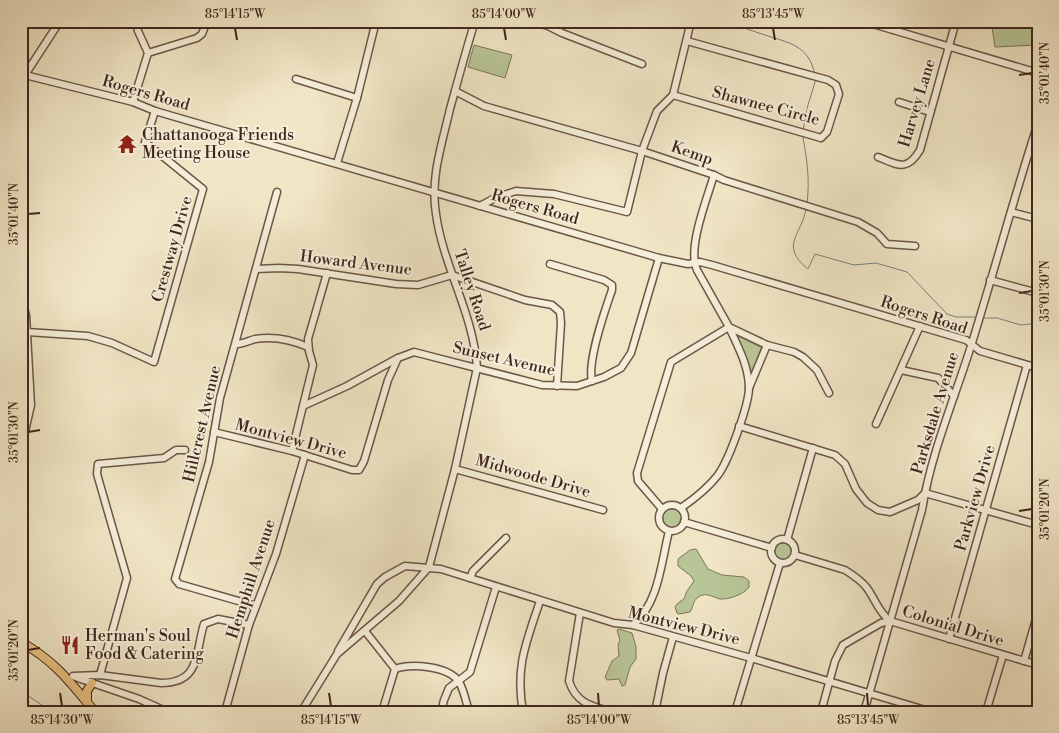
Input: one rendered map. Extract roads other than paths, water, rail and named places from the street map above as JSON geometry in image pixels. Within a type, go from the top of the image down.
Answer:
[{"type":"main road","points":[[21,642],[69,676],[95,712]]},
{"type":"main road","points":[[87,702],[87,692],[92,683]]},
{"type":"street","points":[[22,76],[60,21]]},
{"type":"street","points":[[133,102],[148,53],[138,31],[136,21]]},
{"type":"street","points":[[148,53],[197,38],[202,34],[207,21]]},
{"type":"street","points":[[337,163],[357,98],[375,24],[355,21]]},
{"type":"street","points":[[528,21],[548,26],[642,64]]},
{"type":"street","points":[[480,206],[495,198],[516,191],[554,194],[627,212],[642,151],[657,111],[673,95],[691,21]]},
{"type":"street","points":[[862,21],[1038,73]]},
{"type":"street","points":[[894,30],[897,21]]},
{"type":"street","name":"Harvey Lane","points":[[878,157],[897,165],[903,165],[910,163],[920,150],[956,21]]},
{"type":"street","name":"Talley Road","points":[[336,654],[399,601],[429,567],[455,469],[477,368],[476,351],[452,275],[436,215],[433,192],[438,156],[474,22]]},
{"type":"street","name":"Shawnee Circle","points":[[673,95],[821,138],[827,132],[839,94],[836,85],[828,80],[687,41]]},
{"type":"street","name":"Rogers Road","points":[[22,76],[133,102],[155,111],[659,258],[688,264],[700,262],[712,264],[966,340],[980,351],[1038,368]]},
{"type":"street","points":[[296,79],[357,98]]},
{"type":"street","name":"Kemp","points":[[455,91],[484,106],[642,151],[724,180],[858,222],[877,233],[886,244],[915,246]]},
{"type":"street","points":[[899,102],[930,112]]},
{"type":"street","name":"Crestway Drive","points":[[27,332],[88,336],[112,343],[154,362],[203,189],[145,142],[155,111]]},
{"type":"street","name":"Parksdale Avenue","points":[[864,712],[922,510],[946,418],[971,345],[1010,212],[1034,145],[1038,123]]},
{"type":"street","points":[[714,175],[695,240],[694,263],[741,352],[749,389]]},
{"type":"street","name":"Hillcrest Avenue","points":[[256,606],[179,584],[175,579],[208,462],[220,398],[277,192]]},
{"type":"street","points":[[1010,212],[1038,219]]},
{"type":"street","name":"Sunset Avenue","points":[[303,406],[347,386],[398,358],[414,352],[521,380],[557,386],[577,386],[604,377],[621,368],[630,353],[659,258]]},
{"type":"street","points":[[550,264],[604,280],[612,285],[596,345],[592,365],[592,381]]},
{"type":"street","name":"Howard Avenue","points":[[256,269],[279,268],[327,273],[396,284],[418,285],[452,275]]},
{"type":"street","points":[[292,451],[313,365],[308,347],[308,339],[327,273]]},
{"type":"street","points":[[452,275],[525,300],[552,305],[560,312],[557,386]]},
{"type":"street","points":[[990,280],[1038,293]]},
{"type":"street","points":[[21,294],[26,316],[31,405],[21,449]]},
{"type":"street","points":[[876,424],[920,326]]},
{"type":"street","points":[[729,327],[767,345],[794,352],[803,357],[817,370],[829,393]]},
{"type":"street","points":[[662,509],[638,481],[637,473],[671,362],[729,327]]},
{"type":"street","points":[[236,344],[274,337],[308,347]]},
{"type":"street","points":[[681,508],[703,490],[718,474],[739,426],[749,389],[767,345]]},
{"type":"street","name":"Montview Drive","points":[[214,432],[292,451],[352,470],[359,470],[364,461],[388,380],[398,358]]},
{"type":"street","name":"Parkview Drive","points":[[949,639],[1027,365]]},
{"type":"street","points":[[901,370],[920,376],[938,378],[954,396]]},
{"type":"street","points":[[21,377],[30,380]]},
{"type":"street","points":[[739,426],[835,455],[845,464],[856,489],[867,503],[878,510],[890,512],[918,500],[925,493],[1038,525]]},
{"type":"street","points":[[787,540],[813,448]]},
{"type":"street","points":[[100,674],[127,578],[97,474],[98,464],[164,458],[176,450],[185,450]]},
{"type":"street","name":"Hemphill Avenue","points":[[225,712],[249,625],[276,554],[305,455]]},
{"type":"street","name":"Midwoode Drive","points":[[455,469],[603,510]]},
{"type":"street","points":[[672,505],[681,508],[684,513],[684,522],[678,530],[668,531],[661,525],[659,520],[662,509],[672,505]]},
{"type":"street","points":[[684,522],[772,548]]},
{"type":"street","points":[[633,625],[641,618],[649,606],[668,531]]},
{"type":"street","points":[[470,578],[473,571],[506,538]]},
{"type":"street","points":[[781,539],[787,540],[792,543],[795,555],[792,560],[786,563],[780,562],[772,555],[772,548],[775,542],[781,539]]},
{"type":"street","points":[[795,555],[845,570],[852,574],[867,588],[884,617],[890,621]]},
{"type":"street","points":[[735,712],[780,562]]},
{"type":"street","name":"Talley Road","points":[[301,712],[377,584],[391,572],[405,566],[429,567]]},
{"type":"street","name":"Montview Drive","points":[[429,567],[441,569],[614,623],[633,625],[752,658],[932,712]]},
{"type":"street","points":[[441,712],[449,688],[470,672],[496,587]]},
{"type":"street","points":[[523,712],[519,680],[520,663],[540,601]]},
{"type":"street","points":[[1024,661],[1038,612]]},
{"type":"street","points":[[580,613],[570,681],[572,691],[583,702],[612,712]]},
{"type":"street","points":[[69,676],[100,674],[161,684],[171,683],[189,675],[195,663],[204,624],[218,619],[249,625]]},
{"type":"street","points":[[821,712],[835,662],[843,645],[880,624],[890,621]]},
{"type":"street","name":"Colonial Drive","points":[[890,621],[1038,665]]},
{"type":"street","points":[[364,631],[395,668]]},
{"type":"street","points":[[655,712],[673,637]]},
{"type":"street","points":[[986,712],[1003,655]]},
{"type":"street","points":[[395,668],[405,665],[430,666],[453,676],[458,681],[469,712]]},
{"type":"street","points":[[382,712],[395,668]]},
{"type":"street","points":[[69,676],[139,699],[168,712]]},
{"type":"waterway","points":[[724,21],[796,46],[808,57],[815,75]]},
{"type":"waterway","points":[[803,130],[816,79]]},
{"type":"waterway","points":[[803,137],[808,178],[807,204]]},
{"type":"waterway","points":[[806,208],[793,246],[799,261],[808,269],[815,254],[854,265],[876,263],[907,272],[947,314],[956,317],[976,317]]},
{"type":"waterway","points":[[982,318],[997,318],[1021,325],[1038,323]]},
{"type":"waterway","points":[[21,691],[52,712]]},
{"type":"place","name":"Chattanooga Friends Meeting House","points":[[127,144]]},
{"type":"place","name":"Herman's Soul Food & Catering","points":[[70,645]]}]
